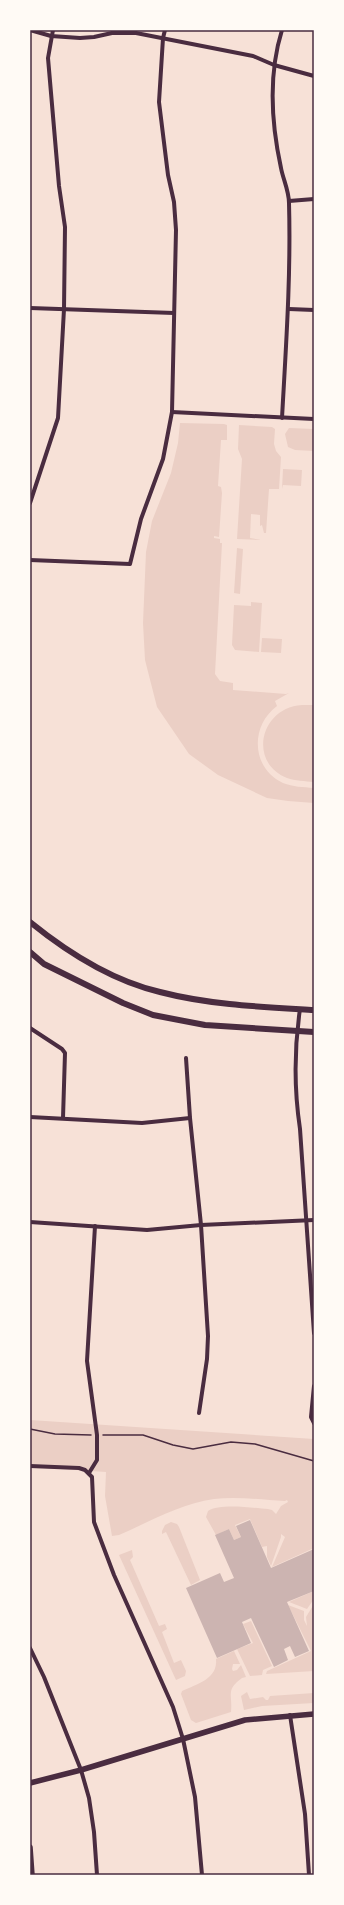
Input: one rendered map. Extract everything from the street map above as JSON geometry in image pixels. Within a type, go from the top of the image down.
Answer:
[{"type":"main road","points":[[30,922],[76,955],[113,975],[158,992],[205,1001],[314,1010]]},
{"type":"main road","points":[[30,952],[44,964],[123,1003],[153,1015],[205,1025],[314,1032]]},
{"type":"street","points":[[30,30],[51,36],[80,38],[112,33],[136,33],[253,56],[274,65],[314,76]]},
{"type":"street","points":[[30,504],[58,418],[64,309],[65,226],[59,186],[48,58],[52,30]]},
{"type":"street","points":[[30,560],[130,564],[148,496],[163,459],[172,412],[176,230],[174,202],[168,175],[159,102],[163,38],[165,30]]},
{"type":"street","points":[[282,30],[274,65],[272,84],[275,135],[289,201],[289,309],[282,418]]},
{"type":"street","points":[[289,201],[314,199]]},
{"type":"street","points":[[30,308],[174,313]]},
{"type":"street","points":[[289,309],[314,310]]},
{"type":"street","points":[[172,412],[314,419]]},
{"type":"street","points":[[300,1009],[294,1062],[314,1333]]},
{"type":"street","points":[[30,1028],[62,1049],[65,1053],[63,1118]]},
{"type":"street","points":[[186,1058],[190,1118],[202,1224],[208,1336],[207,1359],[199,1413]]},
{"type":"street","points":[[30,1117],[142,1123],[190,1118]]},
{"type":"street","points":[[30,1222],[147,1230],[202,1224],[314,1220]]},
{"type":"street","points":[[89,1473],[97,1460],[97,1435],[86,1361],[95,1226]]},
{"type":"street","points":[[314,1386],[311,1417],[314,1424]]},
{"type":"street","points":[[30,1466],[79,1468],[89,1473],[93,1482],[94,1522],[102,1546],[173,1707],[183,1739],[195,1798],[202,1875]]},
{"type":"street","points":[[30,1648],[44,1677],[81,1770],[89,1798],[94,1832],[97,1875]]},
{"type":"street","points":[[30,1783],[81,1770],[246,1720],[314,1714]]},
{"type":"street","points":[[290,1716],[305,1814],[309,1875]]},
{"type":"street","points":[[30,1847],[32,1875]]},
{"type":"path","points":[[30,1429],[54,1434],[88,1435]]},
{"type":"path","points":[[106,1435],[144,1435],[173,1445],[193,1449],[230,1442],[255,1444],[314,1461]]},
{"type":"shaded area","points":[[180,423],[227,425],[227,440],[221,440],[218,486],[221,487],[222,493],[219,537],[214,536],[214,538],[220,539],[220,543],[222,543],[215,674],[220,681],[233,683],[233,690],[289,693],[275,701],[277,706],[268,714],[262,724],[258,746],[260,757],[272,776],[283,783],[294,786],[314,788],[314,803],[267,798],[218,775],[189,754],[157,707],[145,660],[143,623],[146,552],[152,521],[171,473],[178,443]]},
{"type":"shaded area","points":[[239,425],[272,427],[275,429],[274,444],[276,451],[281,457],[279,489],[269,489],[266,533],[264,533],[262,525],[260,526],[260,515],[251,514],[250,538],[261,540],[237,539],[242,459],[238,449]]},
{"type":"shaded area","points":[[289,428],[314,429],[314,451],[295,450],[288,447],[285,434]]},
{"type":"shaded area","points":[[283,469],[302,470],[301,486],[283,485],[282,489]]},
{"type":"shaded area","points":[[237,548],[243,549],[240,594],[234,593]]},
{"type":"shaded area","points":[[251,602],[262,603],[259,652],[235,650],[232,645],[234,605],[251,606]]},
{"type":"shaded area","points":[[262,638],[282,639],[281,653],[261,652]]},
{"type":"shaded area","points":[[302,705],[314,705],[314,782],[290,779],[274,770],[267,760],[263,748],[264,736],[269,725],[277,715],[288,708]]},
{"type":"shaded area","points":[[30,1420],[314,1439],[314,1548],[272,1567],[285,1537],[281,1534],[271,1566],[267,1557],[267,1546],[262,1547],[250,1519],[235,1525],[241,1537],[234,1540],[229,1529],[216,1535],[206,1517],[208,1511],[220,1507],[268,1509],[272,1510],[276,1514],[281,1506],[288,1502],[287,1500],[232,1498],[201,1501],[177,1509],[119,1535],[112,1536],[105,1496],[106,1472],[30,1467]]},
{"type":"shaded area","points":[[171,1522],[177,1524],[179,1527],[200,1580],[191,1585],[166,1532],[162,1534],[165,1525]]},
{"type":"shaded area","points":[[132,1550],[133,1557],[130,1560],[159,1626],[165,1624],[167,1629],[162,1632],[174,1663],[181,1660],[186,1671],[185,1676],[176,1680],[119,1555]]},
{"type":"shaded area","points":[[314,1591],[314,1599],[307,1609],[289,1602]]},
{"type":"shaded area","points":[[314,1604],[314,1671],[266,1674],[267,1671],[311,1651],[288,1605],[304,1611],[304,1620],[307,1626],[306,1617]]},
{"type":"shaded area","points":[[251,1621],[272,1666],[263,1670],[262,1675],[250,1676],[237,1649],[253,1643],[243,1624]]},
{"type":"shaded area","points":[[234,1651],[240,1664],[233,1664],[232,1669],[233,1671],[237,1670],[241,1665],[246,1677],[242,1678],[233,1686],[231,1693],[231,1712],[196,1723],[191,1720],[181,1694],[182,1691],[205,1680],[214,1671],[216,1659]]},
{"type":"shaded area","points":[[247,1692],[250,1699],[263,1697],[266,1700],[268,1700],[270,1696],[314,1693],[314,1703],[262,1706],[244,1710],[241,1696]]},
{"type":"building","points":[[250,1520],[271,1568],[314,1549],[314,1591],[287,1602],[309,1651],[295,1657],[290,1646],[284,1649],[288,1660],[274,1667],[251,1618],[242,1622],[251,1643],[217,1658],[186,1588],[220,1573],[224,1582],[234,1578],[215,1535],[229,1529],[234,1540],[241,1537],[236,1526]]}]
